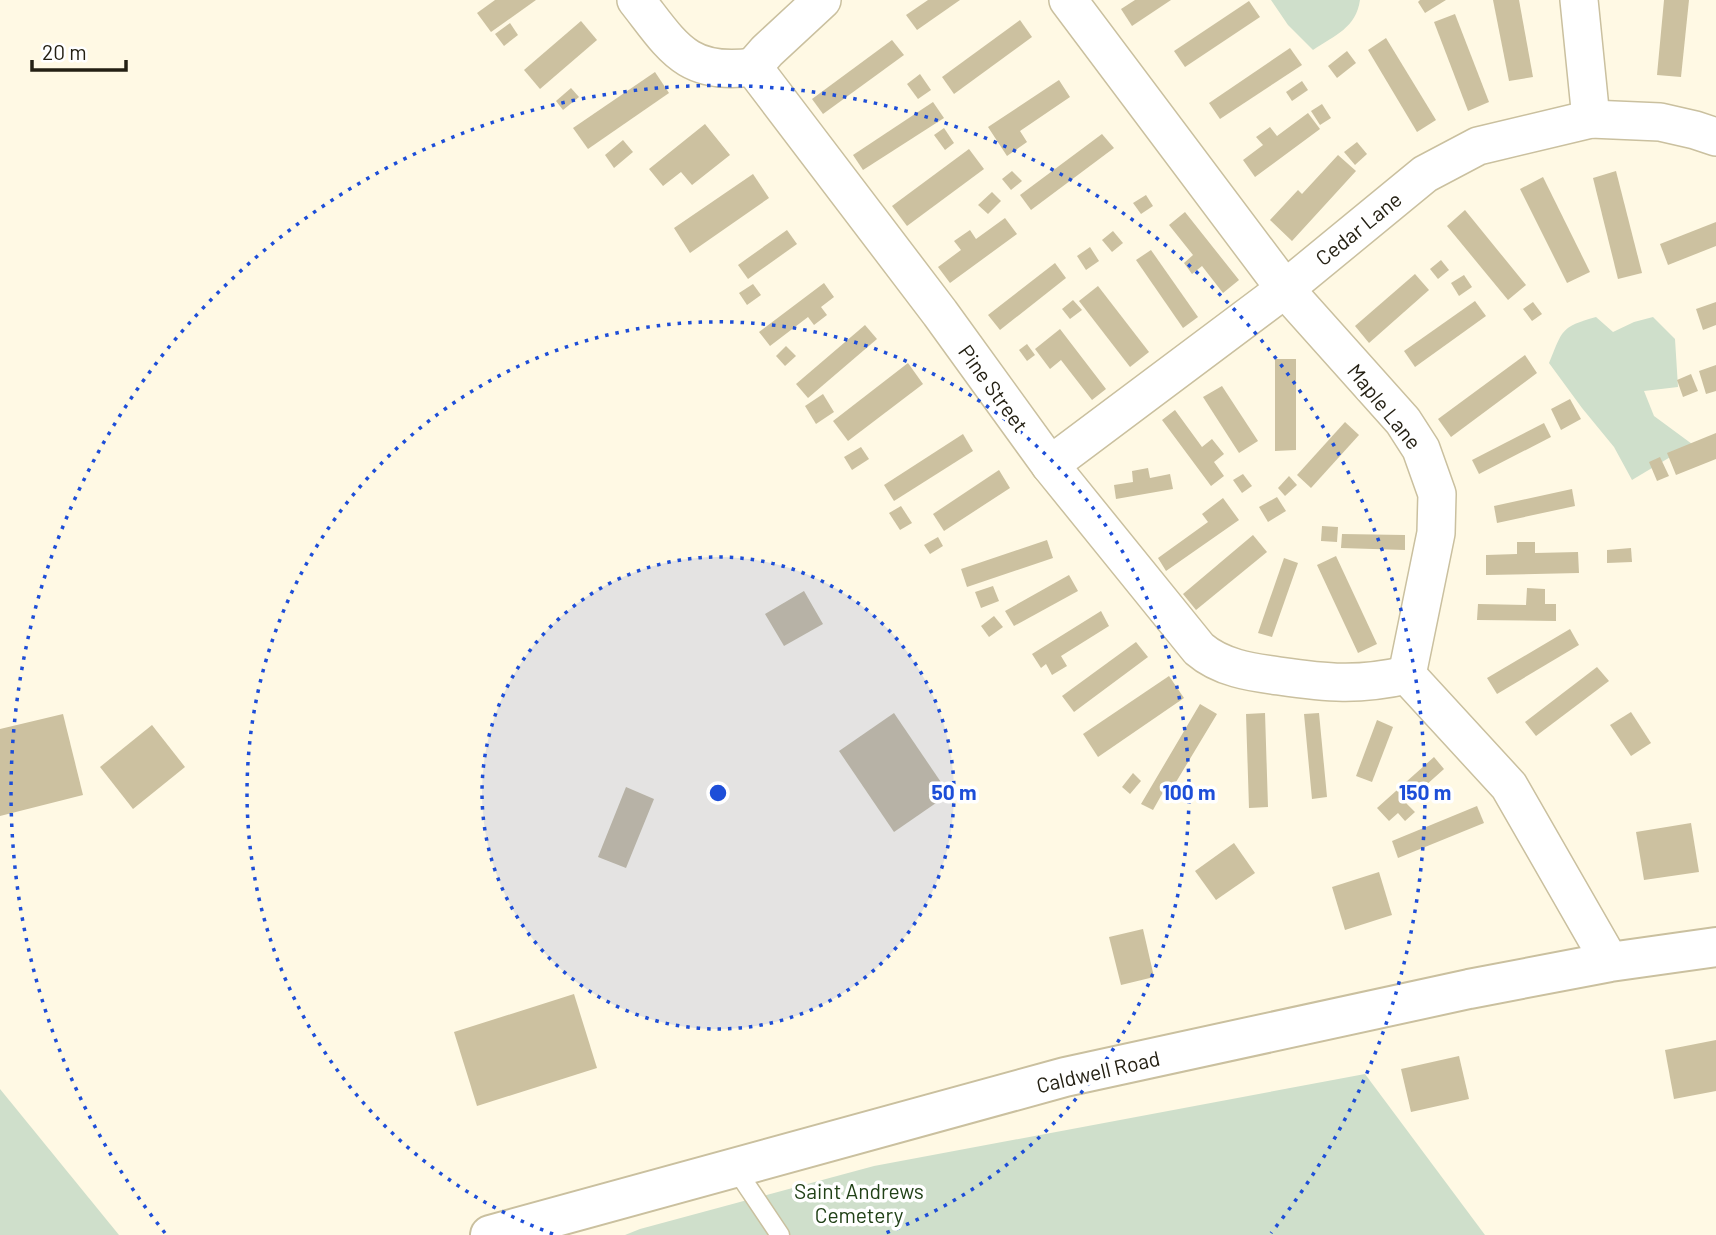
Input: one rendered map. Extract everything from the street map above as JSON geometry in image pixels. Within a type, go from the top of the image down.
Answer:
[{"type":"street","points":[[636,0],[678,52],[709,67],[724,69],[753,68],[767,51],[822,0]]},
{"type":"street","name":"Maple Lane","points":[[1068,0],[1285,289],[1403,421],[1422,449],[1437,494],[1436,533],[1407,675]]},
{"type":"street","points":[[1579,0],[1591,118]]},
{"type":"street","name":"Pine Street","points":[[753,68],[940,313],[1049,465],[1191,640],[1210,658],[1244,671],[1315,682],[1368,682],[1407,675]]},
{"type":"street","name":"Cedar Lane","points":[[1049,465],[1285,289],[1425,174],[1478,146],[1591,118],[1660,122],[1716,137]]},
{"type":"street","points":[[1407,675],[1509,786],[1609,962]]},
{"type":"street","name":"Caldwell Road","points":[[490,1235],[1065,1077],[1469,989],[1609,962],[1716,947]]},
{"type":"lane","points":[[735,1168],[780,1235]]},
{"type":"green space","points":[[1271,0],[1360,0],[1358,10],[1349,24],[1313,50],[1288,25]]},
{"type":"green space","points":[[1596,317],[1613,332],[1653,317],[1675,339],[1678,387],[1644,391],[1654,416],[1692,444],[1632,480],[1614,447],[1549,363],[1564,331]]},
{"type":"green space","name":"Saint Andrews Cemetery","points":[[1365,1074],[1485,1235],[625,1235],[874,1166]]},
{"type":"green space","points":[[0,1089],[119,1235],[0,1235]]},
{"type":"building","points":[[495,0],[536,0],[491,32],[477,13]]},
{"type":"building","points":[[928,0],[960,0],[917,30],[906,15]]},
{"type":"building","points":[[1135,0],[1171,0],[1132,26],[1121,9]]},
{"type":"building","points":[[1446,0],[1425,13],[1418,2]]},
{"type":"building","points":[[1493,0],[1519,0],[1533,77],[1509,81]]},
{"type":"building","points":[[1664,0],[1689,0],[1681,77],[1657,75]]},
{"type":"building","points":[[1249,1],[1260,17],[1185,67],[1174,51]]},
{"type":"building","points":[[1455,14],[1489,102],[1468,111],[1434,22]]},
{"type":"building","points":[[1020,20],[1032,37],[954,94],[942,77]]},
{"type":"building","points":[[581,21],[597,40],[540,89],[524,70]]},
{"type":"building","points":[[510,23],[518,35],[504,46],[495,34]]},
{"type":"building","points":[[1386,38],[1436,120],[1417,132],[1368,50]]},
{"type":"building","points":[[892,40],[904,55],[823,114],[812,99]]},
{"type":"building","points":[[1290,48],[1302,65],[1220,119],[1209,103]]},
{"type":"building","points":[[1347,51],[1356,63],[1337,78],[1328,66]]},
{"type":"building","points":[[655,72],[669,93],[588,149],[573,128]]},
{"type":"building","points":[[920,74],[931,90],[918,99],[907,84]]},
{"type":"building","points":[[1059,80],[1070,97],[1020,131],[1027,142],[1007,156],[988,127]]},
{"type":"building","points":[[1302,81],[1308,90],[1292,101],[1286,92]]},
{"type":"building","points":[[571,88],[579,97],[563,110],[556,101]]},
{"type":"building","points":[[933,102],[944,118],[863,170],[853,155]]},
{"type":"building","points":[[1322,104],[1331,118],[1320,125],[1311,111]]},
{"type":"building","points":[[1308,113],[1320,129],[1255,177],[1243,160],[1263,145],[1256,137],[1270,127],[1277,136]]},
{"type":"building","points":[[705,124],[730,155],[692,185],[681,172],[663,186],[649,169]]},
{"type":"building","points":[[944,128],[954,143],[945,150],[934,135]]},
{"type":"building","points":[[1102,134],[1114,148],[1031,210],[1020,195]]},
{"type":"building","points":[[623,140],[633,152],[614,168],[605,155]]},
{"type":"building","points":[[1357,142],[1367,154],[1355,165],[1344,152]]},
{"type":"building","points":[[969,149],[984,169],[907,226],[892,206]]},
{"type":"building","points":[[1338,155],[1356,171],[1292,241],[1270,220],[1298,190],[1302,194]]},
{"type":"building","points":[[1012,171],[1022,181],[1011,190],[1002,179]]},
{"type":"building","points":[[1616,171],[1642,273],[1618,279],[1593,178]]},
{"type":"building","points":[[753,174],[769,198],[690,253],[674,228]]},
{"type":"building","points":[[1543,177],[1590,272],[1567,283],[1520,189]]},
{"type":"building","points":[[992,192],[1001,201],[988,214],[978,205]]},
{"type":"building","points":[[1146,195],[1153,206],[1141,214],[1133,203]]},
{"type":"building","points":[[1465,210],[1526,285],[1508,300],[1447,226]]},
{"type":"building","points":[[1185,212],[1239,280],[1223,293],[1202,266],[1192,274],[1184,263],[1193,255],[1169,225]]},
{"type":"building","points":[[1005,218],[1017,234],[950,283],[938,267],[961,250],[954,241],[970,230],[976,239]]},
{"type":"building","points":[[1716,222],[1716,246],[1668,265],[1660,244]]},
{"type":"building","points":[[787,230],[797,244],[748,279],[738,265]]},
{"type":"building","points":[[1113,231],[1123,243],[1112,252],[1102,240]]},
{"type":"building","points":[[1090,247],[1099,261],[1086,270],[1077,256]]},
{"type":"building","points":[[1151,250],[1198,317],[1183,328],[1136,260]]},
{"type":"building","points":[[1441,260],[1449,270],[1438,279],[1430,269]]},
{"type":"building","points":[[1055,263],[1066,278],[1000,330],[988,315]]},
{"type":"building","points":[[1415,274],[1429,290],[1369,343],[1355,326]]},
{"type":"building","points":[[1464,275],[1472,287],[1459,296],[1451,283]]},
{"type":"building","points":[[824,283],[834,297],[821,307],[827,315],[814,325],[808,317],[770,346],[759,332]]},
{"type":"building","points":[[753,284],[761,295],[747,305],[739,293]]},
{"type":"building","points":[[1098,286],[1149,352],[1130,367],[1079,301]]},
{"type":"building","points":[[1073,300],[1082,310],[1070,319],[1062,309]]},
{"type":"building","points":[[1475,301],[1486,316],[1415,367],[1404,351]]},
{"type":"building","points":[[1533,302],[1542,314],[1532,321],[1523,309]]},
{"type":"building","points":[[1716,302],[1716,325],[1703,330],[1696,309]]},
{"type":"building","points":[[865,325],[877,339],[808,398],[796,384]]},
{"type":"building","points":[[1060,329],[1106,389],[1092,400],[1061,360],[1050,369],[1035,349]]},
{"type":"building","points":[[1027,344],[1035,355],[1027,361],[1019,350]]},
{"type":"building","points":[[786,346],[796,356],[785,366],[776,356]]},
{"type":"building","points":[[1525,355],[1537,373],[1451,437],[1438,419]]},
{"type":"building","points":[[1275,359],[1296,359],[1296,450],[1275,451]]},
{"type":"building","points":[[908,363],[923,384],[848,441],[833,421]]},
{"type":"building","points":[[1716,365],[1716,391],[1706,394],[1699,371]]},
{"type":"building","points":[[1691,374],[1698,391],[1683,397],[1677,380]]},
{"type":"building","points":[[1222,386],[1258,441],[1239,453],[1203,397]]},
{"type":"building","points":[[823,394],[834,412],[816,424],[805,406]]},
{"type":"building","points":[[1570,399],[1581,419],[1561,430],[1551,409]]},
{"type":"building","points":[[1175,410],[1202,447],[1212,439],[1224,454],[1214,462],[1224,476],[1211,486],[1162,420]]},
{"type":"building","points":[[1345,422],[1359,435],[1311,488],[1297,475]]},
{"type":"building","points":[[1544,423],[1551,437],[1479,474],[1472,460]]},
{"type":"building","points":[[1716,433],[1716,459],[1676,475],[1667,453]]},
{"type":"building","points":[[963,434],[973,451],[894,501],[884,485]]},
{"type":"building","points":[[861,447],[869,459],[852,470],[844,457]]},
{"type":"building","points":[[1660,457],[1669,476],[1657,481],[1649,462]]},
{"type":"building","points":[[1148,468],[1150,478],[1170,474],[1173,489],[1116,499],[1114,485],[1133,482],[1132,471]]},
{"type":"building","points":[[999,470],[1010,488],[944,531],[933,514]]},
{"type":"building","points":[[1243,474],[1252,486],[1242,493],[1233,480]]},
{"type":"building","points":[[1289,476],[1297,485],[1285,496],[1278,488]]},
{"type":"building","points":[[1572,489],[1575,506],[1497,523],[1494,506]]},
{"type":"building","points":[[1277,497],[1286,511],[1268,522],[1259,507]]},
{"type":"building","points":[[1223,498],[1239,520],[1166,571],[1158,558],[1208,522],[1202,514]]},
{"type":"building","points":[[901,506],[912,523],[900,530],[889,513]]},
{"type":"building","points":[[1322,526],[1338,527],[1337,542],[1321,541]]},
{"type":"building","points":[[1342,534],[1405,535],[1405,550],[1341,548]]},
{"type":"building","points":[[1253,535],[1267,552],[1196,610],[1183,594]]},
{"type":"building","points":[[938,537],[943,546],[930,554],[924,545]]},
{"type":"building","points":[[1047,540],[1053,558],[967,587],[961,569]]},
{"type":"building","points":[[1517,542],[1535,542],[1535,553],[1578,552],[1579,573],[1486,575],[1486,555],[1517,554]]},
{"type":"building","points":[[1631,548],[1632,562],[1607,563],[1607,550]]},
{"type":"building","points":[[1336,556],[1377,644],[1358,653],[1317,565]]},
{"type":"building","points":[[1284,558],[1298,563],[1272,637],[1258,633]]},
{"type":"building","points":[[1069,575],[1078,591],[1014,626],[1005,611]]},
{"type":"building","points":[[993,586],[999,601],[981,608],[975,592]]},
{"type":"building","points":[[1527,588],[1545,589],[1545,604],[1556,604],[1556,621],[1477,620],[1478,604],[1526,605]]},
{"type":"building","points":[[804,591],[823,624],[784,646],[765,614]]},
{"type":"building","points":[[1101,611],[1109,626],[1061,656],[1067,666],[1052,675],[1046,664],[1041,668],[1032,654]]},
{"type":"building","points":[[994,616],[1003,627],[989,637],[981,626]]},
{"type":"building","points":[[1570,629],[1579,645],[1497,694],[1487,678]]},
{"type":"building","points":[[1136,642],[1148,657],[1074,712],[1062,696]]},
{"type":"building","points":[[1597,667],[1609,681],[1536,736],[1525,722]]},
{"type":"building","points":[[1169,676],[1184,698],[1098,757],[1083,734]]},
{"type":"building","points":[[1200,704],[1217,714],[1167,797],[1162,794],[1153,810],[1141,804]]},
{"type":"building","points":[[1631,712],[1651,743],[1631,756],[1610,725]]},
{"type":"building","points":[[894,713],[949,794],[894,832],[839,751]]},
{"type":"building","points":[[1265,713],[1268,807],[1249,808],[1246,714]]},
{"type":"building","points":[[1319,713],[1327,797],[1312,799],[1304,714]]},
{"type":"building","points":[[63,714],[83,795],[0,816],[0,729]]},
{"type":"building","points":[[1377,720],[1393,727],[1372,782],[1356,776]]},
{"type":"building","points":[[152,725],[185,767],[133,809],[100,767]]},
{"type":"building","points":[[1434,757],[1444,769],[1406,803],[1415,812],[1405,821],[1398,813],[1389,821],[1377,808]]},
{"type":"building","points":[[1133,773],[1141,781],[1130,794],[1122,787]]},
{"type":"building","points":[[626,787],[654,799],[626,868],[598,857]]},
{"type":"building","points":[[1477,806],[1484,823],[1398,858],[1392,841]]},
{"type":"building","points":[[1691,823],[1699,872],[1644,880],[1636,832]]},
{"type":"building","points":[[1234,843],[1255,873],[1216,900],[1195,871]]},
{"type":"building","points":[[1379,872],[1392,915],[1345,930],[1332,887]]},
{"type":"building","points":[[1143,929],[1154,977],[1121,985],[1109,937]]},
{"type":"building","points":[[574,994],[597,1068],[477,1106],[454,1032]]},
{"type":"building","points":[[1716,1040],[1716,1091],[1674,1099],[1665,1050]]},
{"type":"building","points":[[1459,1056],[1469,1099],[1411,1112],[1401,1069]]}]
